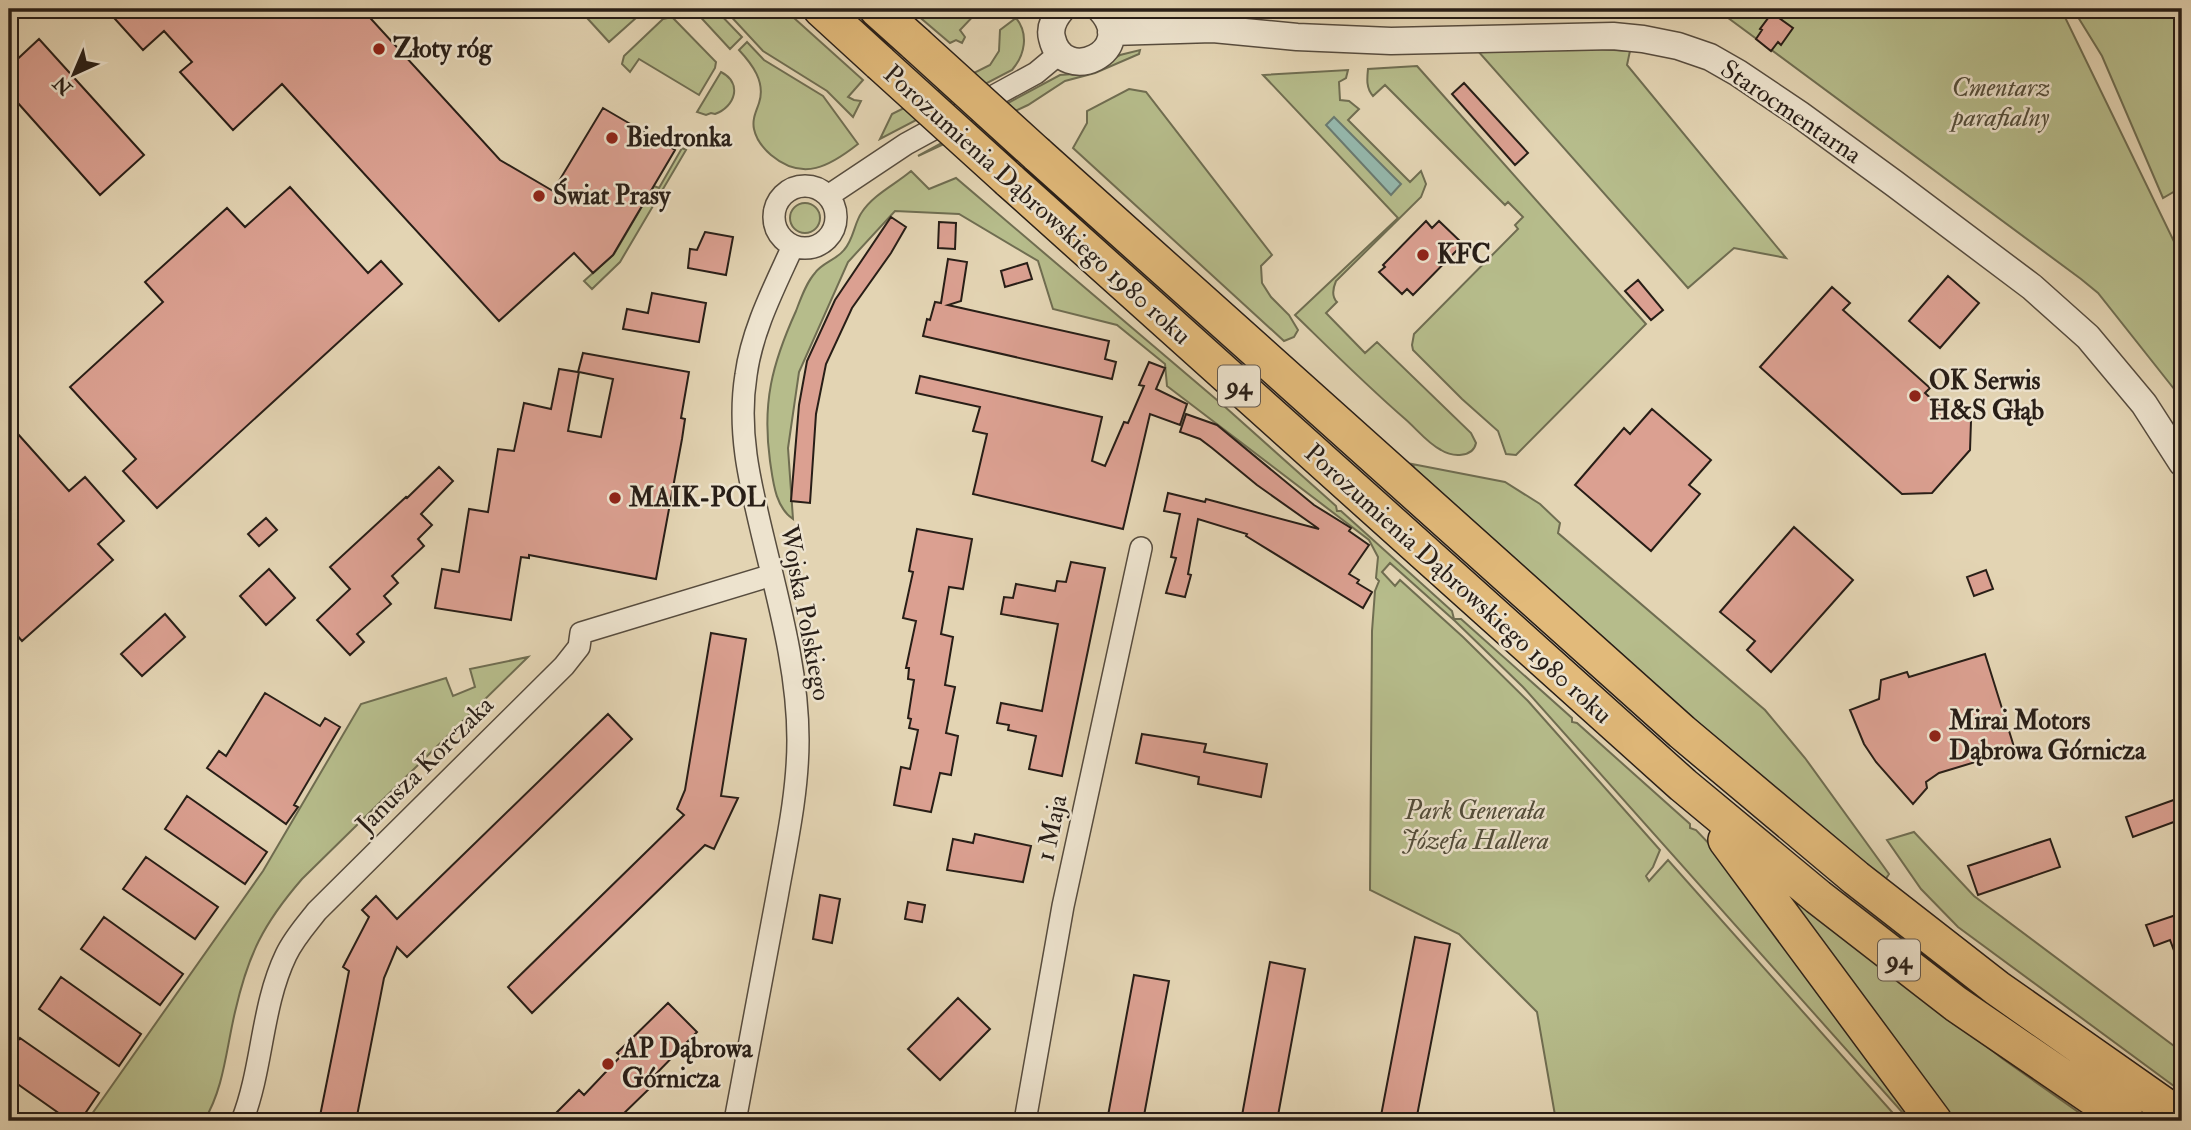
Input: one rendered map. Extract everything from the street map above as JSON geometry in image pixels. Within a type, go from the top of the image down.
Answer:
[{"type":"main road","name":"Porozumienia Dąbrowskiego 1980 roku","points":[[821,9],[1683,785],[1818,897],[1956,1004],[2127,1121]]},
{"type":"main road","name":"Porozumienia Dąbrowskiego 1980 roku","points":[[877,9],[1682,732],[1856,878],[1997,988],[2182,1118]]},
{"type":"main road","points":[[1683,785],[1756,878],[1934,1121]]},
{"type":"street","points":[[1053,11],[1052,40],[1066,58],[1081,62],[1096,58],[1107,47],[1106,20]]},
{"type":"street","name":"Starocmentarna","points":[[1106,20],[1297,37],[1391,41],[1613,36],[1678,46],[1710,57],[1827,134],[2032,287],[2064,314],[2114,366],[2144,404],[2182,463]]},
{"type":"street","points":[[828,196],[906,144],[1036,73],[1060,53]]},
{"type":"street","points":[[802,186],[811,187],[828,196],[834,204],[836,225],[824,243],[803,249],[784,241],[774,222],[778,202],[785,194],[802,186]]},
{"type":"street","name":"Wojska Polskiego","points":[[735,1121],[783,862],[797,770],[797,705],[794,681],[746,461],[743,409],[745,378],[753,341],[793,246]]},
{"type":"street","name":"1 Maja","points":[[1025,1121],[1060,920],[1140,548]]},
{"type":"street","name":"Janusza Korczaka","points":[[242,1121],[255,1083],[276,978],[293,942],[317,911],[564,666],[579,647],[581,633],[772,575]]},
{"type":"green space","points":[[600,9],[646,9],[609,42],[588,19]]},
{"type":"green space","points":[[693,9],[715,9],[742,37],[730,49]]},
{"type":"green space","points":[[724,9],[784,9],[863,80],[848,97],[861,101],[853,117],[827,91],[763,51]]},
{"type":"green space","points":[[910,9],[980,9],[960,30],[965,37],[962,43],[956,40],[950,43]]},
{"type":"green space","name":"Cmentarz parafialny","points":[[1716,9],[2061,9],[2182,258],[2182,399],[2098,293]]},
{"type":"green space","points":[[2073,9],[2182,9],[2182,187],[2163,198],[2102,56]]},
{"type":"green space","points":[[672,17],[716,62],[699,95],[639,59],[630,72],[622,64],[624,56],[663,19]]},
{"type":"green space","points":[[1016,18],[1023,31],[1024,44],[1020,58],[1012,70],[880,139],[892,114],[990,65],[999,51],[1000,30]]},
{"type":"green space","points":[[747,42],[764,60],[823,96],[858,144],[837,159],[816,168],[794,168],[771,155],[760,143],[754,129],[761,88],[753,67],[739,50]]},
{"type":"green space","points":[[1580,48],[1630,51],[1627,65],[1786,258],[1734,248],[1688,288],[1477,50]]},
{"type":"green space","points":[[1140,50],[1139,54],[1095,73],[1065,81],[1028,105],[918,156],[1060,75],[1087,73],[1120,55]]},
{"type":"green space","points":[[1417,66],[1646,324],[1516,455],[1506,454],[1498,431],[1413,350],[1414,334],[1518,229],[1515,225],[1523,217],[1508,202],[1505,205],[1385,85],[1373,96],[1369,90],[1368,69]]},
{"type":"green space","points":[[1348,70],[1346,78],[1339,82],[1340,100],[1349,101],[1359,109],[1348,120],[1410,182],[1421,171],[1426,184],[1421,197],[1336,281],[1333,292],[1337,302],[1326,313],[1365,353],[1377,342],[1471,433],[1476,443],[1467,454],[1451,454],[1431,443],[1295,315],[1398,218],[1263,75]]},
{"type":"green space","points":[[721,72],[732,82],[734,94],[731,101],[715,114],[697,112]]},
{"type":"green space","points":[[1129,89],[1146,92],[1272,255],[1261,266],[1262,283],[1298,330],[1294,337],[1284,341],[1073,148],[1087,123],[1087,111]]},
{"type":"green space","points":[[682,148],[686,150],[620,262],[592,289],[584,281],[614,254],[654,186],[659,188]]},
{"type":"green space","name":"Park Generała Józefa Hallera","points":[[911,171],[929,189],[956,178],[1224,406],[1336,506],[1337,511],[1341,511],[1452,611],[1454,619],[1461,619],[1572,718],[1572,722],[1577,723],[1690,824],[1690,828],[1696,830],[1737,873],[1921,1121],[1910,1121],[1523,687],[1390,563],[1382,572],[1395,586],[1400,580],[1528,701],[1660,850],[1646,876],[1649,881],[1668,860],[1900,1121],[1556,1121],[1537,1012],[1459,934],[1370,890],[1372,631],[1375,591],[1379,581],[1376,578],[1378,557],[1369,540],[1167,386],[1165,364],[1117,325],[1053,309],[1038,261],[959,214],[895,211],[848,262],[799,372],[788,448],[793,519],[787,514],[779,501],[772,477],[767,421],[771,384],[781,349],[812,277],[844,250],[859,216],[867,206]]},
{"type":"green space","points":[[805,203],[816,207],[820,218],[816,229],[805,233],[794,229],[790,218],[794,207]]},
{"type":"green space","points":[[1412,464],[1505,482],[1540,504],[1560,523],[1558,533],[1765,710],[1805,758],[1889,874],[1885,880],[1776,793]]},
{"type":"green space","points":[[528,657],[302,879],[277,911],[259,941],[245,973],[220,1082],[204,1121],[87,1121],[263,871],[361,704],[446,678],[453,696],[475,687],[470,669]]},
{"type":"green space","points":[[1914,832],[1974,896],[2182,1052],[2182,1092],[1958,927],[1921,889],[1887,840]]},
{"type":"green space","points":[[1779,887],[1858,945],[2003,1059],[2091,1121],[1946,1121]]},
{"type":"water","points":[[1334,117],[1401,184],[1391,195],[1326,125]]},
{"type":"building","points":[[106,9],[362,9],[500,160],[553,191],[603,108],[675,150],[613,255],[593,273],[574,253],[499,321],[282,84],[233,130],[180,72],[192,62],[164,31],[143,50]]},
{"type":"building","points":[[1772,13],[1793,28],[1781,45],[1778,42],[1771,51],[1756,39]]},
{"type":"building","points":[[39,39],[144,155],[100,195],[9,93],[9,67]]},
{"type":"building","points":[[1464,83],[1528,153],[1515,165],[1452,94]]},
{"type":"building","points":[[290,187],[368,273],[381,261],[402,284],[157,508],[123,471],[136,459],[70,387],[163,302],[145,282],[227,208],[245,227]]},
{"type":"building","points":[[891,217],[906,227],[852,308],[826,364],[816,414],[810,503],[791,501],[799,405],[807,361],[835,300]]},
{"type":"building","name":"KFC","points":[[1426,221],[1432,228],[1439,221],[1463,244],[1413,295],[1407,289],[1402,294],[1379,272]]},
{"type":"building","points":[[939,222],[956,223],[955,249],[938,248]]},
{"type":"building","points":[[705,232],[733,237],[726,275],[688,268],[690,249],[697,250]]},
{"type":"building","points":[[948,259],[967,262],[961,301],[948,305],[1109,341],[1105,359],[1116,362],[1112,379],[923,336],[935,302],[941,303]]},
{"type":"building","points":[[1027,263],[1032,279],[1005,287],[1001,271]]},
{"type":"building","points":[[1948,276],[1979,303],[1940,348],[1909,321]]},
{"type":"building","points":[[1638,280],[1663,310],[1651,320],[1625,291]]},
{"type":"building","points":[[1832,287],[1850,303],[1843,310],[1930,388],[1925,393],[1950,416],[1963,413],[1971,421],[1970,450],[1932,493],[1902,494],[1760,367]]},
{"type":"building","points":[[652,293],[706,303],[699,342],[623,329],[627,309],[648,313]]},
{"type":"building","points":[[583,353],[689,372],[681,418],[685,419],[682,439],[656,579],[529,555],[529,558],[521,557],[511,620],[435,608],[442,569],[459,572],[469,509],[488,512],[498,449],[514,451],[524,403],[551,409],[559,369],[578,372]],"holes":[[[579,372],[613,379],[601,437],[568,431]]]},
{"type":"building","points":[[1149,362],[1165,368],[1156,389],[1187,404],[1180,425],[1150,414],[1123,529],[973,494],[987,434],[973,431],[980,407],[916,393],[920,376],[1102,417],[1092,461],[1105,466],[1124,422],[1128,423],[1144,386],[1139,385]]},
{"type":"building","points":[[1652,409],[1711,460],[1689,485],[1700,494],[1651,551],[1575,485],[1624,428],[1630,434]]},
{"type":"building","points":[[1186,414],[1217,425],[1314,505],[1351,528],[1349,531],[1369,545],[1349,574],[1359,580],[1357,583],[1372,592],[1363,608],[1246,536],[1247,534],[1198,519],[1188,574],[1191,575],[1185,597],[1166,593],[1176,558],[1171,557],[1180,514],[1164,511],[1168,493],[1205,502],[1206,499],[1319,529],[1257,485],[1200,439],[1180,432]]},
{"type":"building","points":[[9,424],[69,491],[85,477],[124,521],[98,544],[113,560],[22,641],[9,626]]},
{"type":"building","points":[[439,467],[453,481],[421,514],[432,525],[418,539],[424,546],[392,576],[398,583],[384,596],[391,604],[357,634],[364,642],[350,655],[317,620],[350,589],[330,567]]},
{"type":"building","points":[[266,518],[277,530],[259,546],[248,534]]},
{"type":"building","points":[[1794,527],[1853,580],[1771,672],[1747,650],[1755,641],[1720,612]]},
{"type":"building","points":[[917,529],[972,539],[963,589],[949,587],[941,634],[953,637],[945,685],[955,687],[946,733],[958,736],[951,775],[940,773],[931,812],[894,805],[901,767],[910,769],[918,730],[909,728],[914,680],[908,679],[909,668],[906,668],[916,621],[903,618],[913,572],[909,571]]},
{"type":"building","points":[[1071,562],[1105,568],[1062,776],[1029,769],[1036,736],[1008,730],[1009,725],[997,723],[1001,703],[1042,711],[1058,624],[1001,614],[1004,597],[1013,598],[1016,584],[1055,591],[1057,581],[1066,582]]},
{"type":"building","points":[[269,569],[295,598],[266,625],[240,596]]},
{"type":"building","points":[[1986,570],[1993,589],[1974,596],[1967,577]]},
{"type":"building","points":[[165,614],[185,637],[142,676],[121,654]]},
{"type":"building","points":[[711,633],[746,639],[721,796],[738,798],[714,849],[705,845],[532,1013],[508,987],[684,815],[677,809],[685,790]]},
{"type":"building","name":"Mirai Motors Dąbrowa Górnicza","points":[[1985,654],[2015,750],[1939,773],[1926,782],[1927,788],[1913,804],[1876,762],[1864,744],[1850,710],[1879,699],[1881,680],[1907,672],[1909,677]]},
{"type":"building","points":[[265,693],[320,726],[325,718],[340,727],[294,805],[298,807],[286,824],[207,768],[219,751],[226,756]]},
{"type":"building","points":[[608,714],[632,739],[407,957],[397,947],[384,978],[356,1121],[319,1121],[349,971],[343,967],[369,917],[362,910],[376,896],[397,919]]},
{"type":"building","points":[[1142,734],[1206,744],[1204,752],[1267,764],[1261,797],[1198,784],[1199,777],[1136,763]]},
{"type":"building","points":[[187,796],[267,852],[245,884],[165,829]]},
{"type":"building","points":[[2182,797],[2182,819],[2133,837],[2126,817]]},
{"type":"building","points":[[975,834],[1031,846],[1023,882],[947,870],[953,839],[973,843]]},
{"type":"building","points":[[2050,839],[2060,867],[1978,895],[1968,866]]},
{"type":"building","points":[[146,857],[218,907],[195,939],[123,889]]},
{"type":"building","points":[[820,895],[840,899],[832,943],[813,939]]},
{"type":"building","points":[[908,902],[925,905],[922,922],[905,919]]},
{"type":"building","points":[[2182,913],[2181,969],[2170,940],[2154,946],[2146,925]]},
{"type":"building","points":[[104,917],[183,974],[160,1005],[81,949]]},
{"type":"building","points":[[1415,937],[1450,944],[1416,1121],[1380,1121]]},
{"type":"building","points":[[1270,962],[1305,969],[1277,1121],[1241,1121]]},
{"type":"building","points":[[1134,975],[1169,981],[1143,1121],[1107,1121]]},
{"type":"building","points":[[61,977],[141,1034],[119,1066],[39,1009]]},
{"type":"building","points":[[958,998],[990,1029],[940,1080],[908,1049]]},
{"type":"building","points":[[668,1003],[697,1032],[648,1082],[652,1086],[616,1121],[548,1121],[579,1090],[584,1095],[621,1056],[617,1053]]},
{"type":"building","points":[[20,1038],[99,1093],[80,1121],[70,1121],[9,1078],[9,1053]]},
{"type":"place","name":"Złoty róg","points":[[379,49]]},
{"type":"place","name":"Biedronka","points":[[612,138]]},
{"type":"place","name":"Świat Prasy","points":[[539,196]]},
{"type":"place","name":"KFC","points":[[1423,255]]},
{"type":"place","name":"OK Serwis H&S Głąb","points":[[1915,396]]},
{"type":"place","name":"MAIK-POL","points":[[615,498]]},
{"type":"place","name":"Mirai Motors Dąbrowa Górnicza","points":[[1935,736]]},
{"type":"place","name":"AP Dąbrowa Górnicza","points":[[608,1064]]}]
